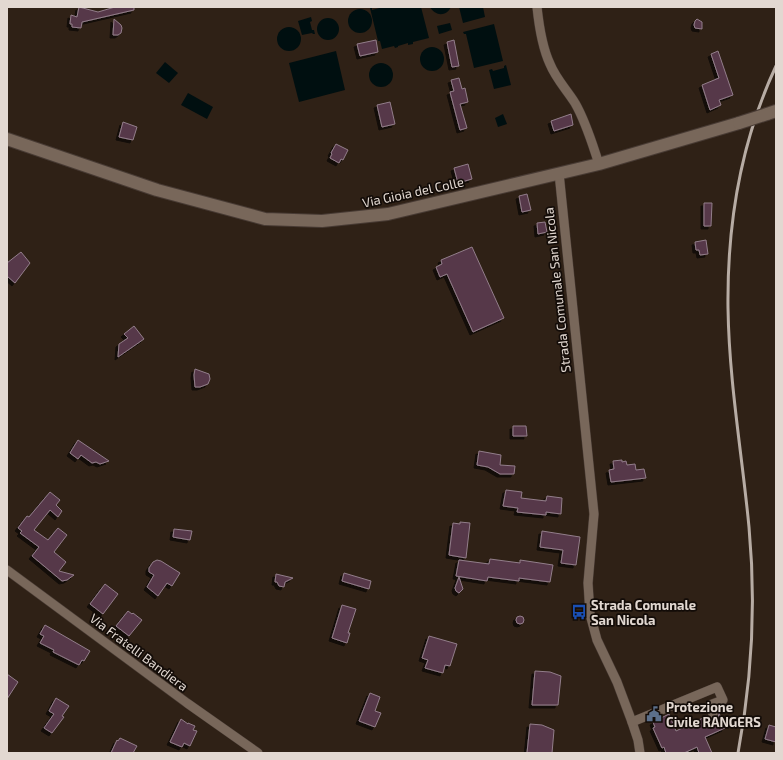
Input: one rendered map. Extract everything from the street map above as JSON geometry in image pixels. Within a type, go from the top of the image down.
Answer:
[{"type":"main road","name":"Via Gioia del Colle","points":[[7,139],[157,190],[265,218],[322,221],[388,214],[599,164],[772,113]]},
{"type":"street","points":[[537,7],[542,36],[550,65],[574,103],[586,128],[599,164]]},
{"type":"street","name":"Strada Comunale San Nicola","points":[[559,173],[594,514],[588,583],[590,614],[597,640],[617,682],[632,722],[638,740],[640,753]]},
{"type":"street","name":"Via Fratelli Bandiera","points":[[7,570],[187,703],[258,753]]},
{"type":"street","points":[[632,722],[717,687],[723,700],[710,705],[713,714]]},
{"type":"shaded area","points":[[383,7],[421,7],[429,38],[413,42],[413,44],[408,45],[408,43],[395,48],[394,46],[382,49],[380,41],[378,41],[370,8],[372,8],[372,10]]},
{"type":"shaded area","points":[[430,7],[451,7],[443,14],[438,14]]},
{"type":"shaded area","points":[[459,7],[483,7],[485,17],[463,23]]},
{"type":"shaded area","points":[[360,9],[368,13],[372,21],[368,29],[360,33],[352,29],[348,21],[352,13]]},
{"type":"shaded area","points":[[311,17],[312,21],[310,22],[312,30],[314,30],[315,34],[312,33],[302,35],[298,21]]},
{"type":"shaded area","points":[[324,18],[332,18],[339,25],[339,33],[332,40],[324,40],[317,33],[317,25]]},
{"type":"shaded area","points":[[450,23],[452,30],[439,34],[437,26]]},
{"type":"shaded area","points":[[494,24],[503,61],[474,68],[466,34],[463,32]]},
{"type":"shaded area","points":[[289,27],[297,31],[301,39],[297,47],[289,51],[281,47],[277,39],[281,31]]},
{"type":"shaded area","points":[[432,47],[437,48],[443,54],[443,64],[437,70],[432,71],[427,70],[421,64],[420,59],[421,54],[427,48]]},
{"type":"shaded area","points":[[336,51],[345,90],[299,102],[289,63]]},
{"type":"shaded area","points":[[165,62],[178,73],[169,83],[156,73]]},
{"type":"shaded area","points":[[381,63],[389,67],[393,75],[389,83],[381,87],[373,83],[369,75],[373,67]]},
{"type":"shaded area","points":[[506,65],[511,85],[494,89],[489,70],[492,69],[493,71],[504,68]]},
{"type":"shaded area","points":[[188,93],[213,107],[207,119],[181,105]]},
{"type":"shaded area","points":[[503,114],[507,124],[498,127],[495,118]]},
{"type":"building","points":[[79,7],[98,12],[115,7],[134,7],[134,10],[82,22],[81,28],[72,27],[72,24],[70,24],[71,15],[77,17]]},
{"type":"building","points":[[114,19],[121,25],[122,28],[121,33],[118,35],[113,35]]},
{"type":"building","points":[[697,19],[702,22],[702,29],[695,28],[694,25]]},
{"type":"building","points":[[376,40],[378,52],[360,56],[357,44]]},
{"type":"building","points":[[454,40],[459,66],[452,67],[447,42]]},
{"type":"building","points":[[718,51],[733,95],[719,100],[721,105],[710,110],[702,85],[719,78],[711,54]]},
{"type":"building","points":[[459,78],[462,89],[465,88],[468,102],[460,104],[467,128],[460,130],[450,92],[454,91],[451,80]]},
{"type":"building","points":[[390,102],[395,124],[382,127],[377,105]]},
{"type":"building","points":[[571,114],[573,125],[554,131],[551,121]]},
{"type":"building","points":[[123,122],[137,127],[133,140],[119,137]]},
{"type":"building","points":[[336,144],[348,150],[343,160],[341,159],[339,163],[330,158]]},
{"type":"building","points":[[468,164],[472,179],[458,183],[454,168]]},
{"type":"building","points":[[527,194],[531,210],[522,212],[519,196]]},
{"type":"building","points":[[704,203],[712,203],[711,226],[704,226]]},
{"type":"building","points":[[545,222],[547,232],[538,234],[537,223]]},
{"type":"building","points":[[706,240],[708,254],[700,255],[699,250],[696,250],[695,242]]},
{"type":"building","points":[[472,247],[504,318],[473,332],[447,274],[440,277],[436,267],[442,264],[441,260]]},
{"type":"building","points":[[21,252],[30,263],[15,283],[7,276],[7,263]]},
{"type":"building","points":[[134,326],[144,339],[118,357],[119,344],[128,338],[124,334]]},
{"type":"building","points":[[195,369],[209,374],[210,379],[208,384],[195,387]]},
{"type":"building","points":[[513,426],[526,426],[527,436],[513,436]]},
{"type":"building","points":[[78,440],[109,461],[100,464],[96,462],[92,463],[81,455],[78,459],[70,453]]},
{"type":"building","points":[[479,451],[501,455],[500,465],[515,466],[514,474],[500,474],[488,467],[477,465]]},
{"type":"building","points":[[622,460],[622,462],[626,461],[627,465],[635,464],[636,470],[644,469],[646,478],[611,482],[609,470],[614,469],[613,461]]},
{"type":"building","points":[[506,490],[522,492],[521,498],[546,501],[547,496],[562,498],[561,514],[546,512],[546,515],[517,512],[518,508],[503,506]]},
{"type":"building","points":[[50,492],[60,500],[56,505],[62,511],[58,517],[50,510],[34,530],[48,540],[58,528],[67,535],[54,552],[66,562],[59,571],[74,575],[67,580],[62,581],[32,556],[39,547],[20,533],[22,531],[18,528],[27,516],[29,517]]},
{"type":"building","points":[[460,522],[470,523],[466,558],[449,555],[453,523],[460,524]]},
{"type":"building","points":[[174,529],[192,531],[190,540],[173,537]]},
{"type":"building","points":[[542,531],[580,537],[576,565],[561,563],[563,550],[540,547]]},
{"type":"building","points":[[490,559],[520,563],[520,560],[553,565],[550,582],[519,578],[519,581],[488,577],[487,581],[456,576],[459,560],[489,564]]},
{"type":"building","points":[[157,560],[180,573],[172,586],[167,583],[158,596],[147,587],[154,575],[149,572],[149,568],[153,562]]},
{"type":"building","points":[[344,573],[371,581],[369,589],[342,581]]},
{"type":"building","points":[[276,574],[293,578],[285,582],[284,587],[279,586],[277,582],[275,582]]},
{"type":"building","points":[[459,577],[463,589],[459,593],[455,588]]},
{"type":"building","points":[[105,584],[118,594],[103,614],[90,604]]},
{"type":"building","points":[[342,605],[356,609],[348,633],[350,633],[347,643],[332,638]]},
{"type":"building","points":[[128,611],[142,620],[129,636],[116,626]]},
{"type":"building","points":[[520,616],[523,617],[523,623],[520,624],[517,623],[516,620],[517,617]]},
{"type":"building","points":[[45,625],[90,651],[84,661],[82,660],[79,665],[53,652],[54,650],[40,643],[44,636],[40,634]]},
{"type":"building","points":[[429,636],[457,644],[450,666],[445,665],[443,673],[425,668],[428,660],[422,658]]},
{"type":"building","points":[[535,671],[550,672],[561,676],[558,705],[532,705]]},
{"type":"building","points":[[7,674],[18,682],[7,699]]},
{"type":"building","points":[[370,693],[380,697],[375,711],[381,713],[375,727],[359,721]]},
{"type":"building","points":[[56,698],[69,706],[62,716],[64,717],[52,733],[44,728],[54,714],[49,711]]},
{"type":"building","points":[[719,713],[725,728],[705,737],[712,753],[699,753],[697,747],[684,753],[666,753],[664,747],[662,748],[653,728],[655,727],[653,722],[669,714],[676,731],[707,716],[711,720],[715,720],[718,718]]},
{"type":"building","points":[[181,719],[188,724],[195,726],[193,730],[197,731],[190,746],[184,743],[182,747],[170,742]]},
{"type":"building","points":[[530,724],[542,725],[554,730],[552,753],[527,753]]},
{"type":"building","points":[[769,725],[776,727],[776,742],[765,739]]},
{"type":"building","points":[[120,738],[137,746],[133,753],[111,753],[117,740],[118,741]]},
{"type":"railway","points":[[738,753],[747,697],[751,640],[752,584],[749,527],[731,363],[728,277],[730,246],[738,184],[754,124],[776,66]]},
{"type":"place","name":"Strada Comunale San Nicola","points":[[579,612]]},
{"type":"place","name":"Protezione Civile RANGERS","points":[[654,714]]}]
